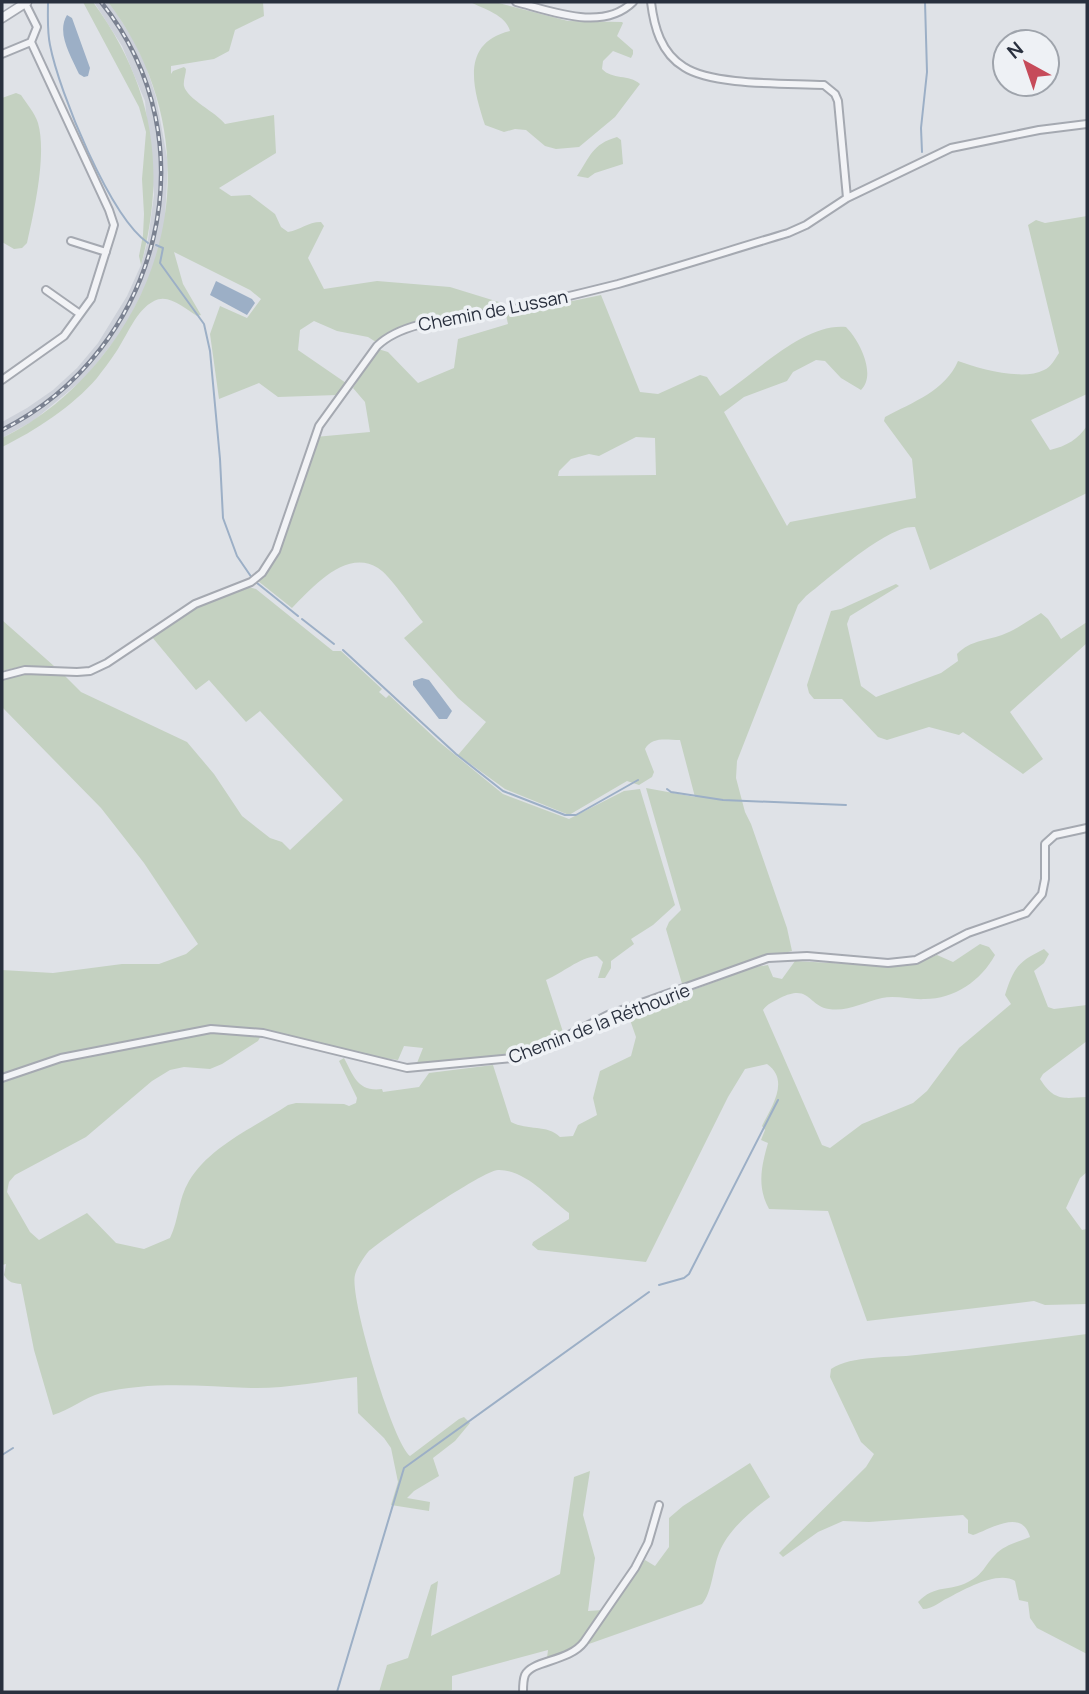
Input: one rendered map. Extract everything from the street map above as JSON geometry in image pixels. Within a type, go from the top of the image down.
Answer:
[{"type":"street","points":[[2,18],[26,2],[37,27],[31,42],[2,54]]},
{"type":"street","points":[[516,2],[564,14],[600,17],[614,15],[633,2]]},
{"type":"street","points":[[651,2],[654,25],[661,41],[674,59],[692,72],[746,82],[824,85],[831,89],[838,101],[847,198]]},
{"type":"street","points":[[2,380],[64,336],[91,299],[114,225],[31,42]]},
{"type":"street","name":"Chemin de Lussan","points":[[2,677],[24,670],[90,671],[107,663],[195,604],[251,582],[262,573],[276,551],[319,426],[386,337],[425,323],[508,310],[618,284],[762,241],[806,225],[847,198],[951,148],[1039,130],[1087,124]]},
{"type":"street","points":[[71,241],[106,253]]},
{"type":"street","points":[[46,290],[80,314]]},
{"type":"street","name":"Chemin de la Réthourie","points":[[2,1078],[61,1058],[211,1029],[263,1033],[407,1068],[513,1058],[563,1038],[608,1015],[768,958],[807,956],[888,963],[916,960],[968,933],[1026,913],[1042,894],[1045,880],[1045,844],[1055,835],[1087,828]]},
{"type":"street","points":[[523,1692],[526,1673],[531,1667],[578,1650],[635,1568],[648,1543],[659,1505]]},
{"type":"shaded area","points":[[94,2],[108,2],[117,14],[146,66],[156,97],[168,163],[161,245],[153,271],[125,327],[86,377],[33,421],[2,438],[2,422],[53,390],[77,368],[98,343],[127,296],[141,265],[148,240],[154,195],[145,101],[122,46]]},
{"type":"green space","points":[[83,2],[93,2],[113,33],[129,64],[149,128],[153,195],[141,265],[139,256],[143,235],[142,179],[146,132],[139,107]]},
{"type":"green space","points":[[108,2],[263,2],[264,16],[235,30],[229,51],[214,59],[171,66],[171,74],[184,67],[186,91],[225,124],[274,115],[276,153],[219,188],[231,196],[250,195],[275,214],[281,227],[288,232],[321,222],[324,226],[308,258],[324,289],[377,281],[450,287],[502,303],[504,306],[404,325],[376,342],[368,337],[337,331],[314,321],[300,330],[298,350],[346,383],[337,395],[278,397],[259,383],[219,399],[210,334],[220,306],[247,318],[261,299],[250,290],[174,252],[183,284],[201,315],[197,316],[171,300],[154,301],[137,317],[109,362],[77,398],[53,417],[2,447],[2,438],[30,423],[55,404],[79,383],[100,359],[129,318],[150,274],[163,228],[168,182],[165,135],[154,89],[135,44]]},
{"type":"green space","points":[[470,2],[495,2],[568,21],[622,22],[617,36],[633,50],[633,54],[631,58],[613,51],[603,61],[602,69],[611,75],[631,79],[640,84],[615,117],[579,147],[556,149],[545,146],[526,130],[504,132],[485,125],[474,81],[477,56],[484,45],[494,37],[510,31],[508,25],[499,17]]},
{"type":"green space","points":[[16,93],[21,95],[37,119],[41,150],[27,243],[22,248],[14,249],[2,242],[2,98]]},
{"type":"green space","points":[[617,137],[621,140],[623,164],[588,178],[577,176],[597,147]]},
{"type":"green space","points":[[1087,216],[1087,394],[1031,420],[1050,450],[1072,441],[1087,426],[1087,493],[930,570],[915,527],[904,528],[859,554],[798,605],[737,761],[736,778],[745,812],[787,928],[792,951],[744,963],[713,978],[683,987],[666,929],[681,910],[646,788],[695,797],[680,740],[660,740],[648,745],[645,749],[654,772],[652,777],[639,785],[627,781],[569,815],[505,789],[458,755],[486,722],[458,698],[404,638],[423,622],[395,585],[378,568],[366,563],[342,567],[320,581],[292,608],[258,581],[278,552],[315,437],[370,432],[365,402],[353,388],[378,349],[388,352],[418,383],[454,368],[458,339],[508,324],[506,315],[601,295],[640,392],[658,394],[700,375],[707,377],[720,396],[796,341],[830,328],[846,327],[861,348],[867,366],[865,383],[861,390],[841,378],[825,361],[816,360],[793,372],[787,381],[744,397],[724,412],[787,526],[790,522],[916,498],[912,459],[884,421],[885,417],[937,388],[958,361],[989,370],[1025,374],[1046,369],[1059,353],[1028,225],[1036,220],[1045,223]],"holes":[[[636,437],[655,438],[656,475],[558,476],[559,471],[571,459],[589,454],[599,456]]]},
{"type":"green space","points":[[896,584],[899,586],[850,616],[847,624],[861,686],[876,697],[941,673],[958,661],[957,654],[968,646],[1007,633],[1041,613],[1061,639],[1087,622],[1087,643],[1010,712],[1043,759],[1023,774],[963,732],[959,735],[929,727],[887,740],[878,737],[842,699],[814,699],[807,685],[831,611]]},
{"type":"green space","points":[[248,587],[256,589],[333,651],[341,651],[382,689],[379,692],[386,698],[389,695],[438,741],[503,794],[569,819],[624,791],[640,789],[675,905],[653,925],[631,939],[634,944],[611,961],[611,968],[605,978],[598,978],[603,962],[597,956],[583,960],[546,980],[564,1035],[514,1055],[417,1063],[423,1048],[404,1046],[398,1060],[361,1055],[264,1030],[258,1041],[222,1064],[210,1069],[184,1067],[170,1070],[152,1081],[86,1137],[15,1175],[9,1182],[7,1192],[30,1232],[39,1240],[87,1213],[116,1243],[144,1249],[170,1238],[189,1181],[221,1147],[288,1105],[296,1103],[349,1106],[356,1103],[357,1098],[339,1061],[344,1058],[362,1086],[382,1089],[383,1092],[419,1087],[429,1073],[493,1065],[511,1122],[549,1130],[560,1137],[573,1136],[578,1125],[597,1115],[593,1098],[600,1071],[631,1056],[636,1037],[628,1014],[755,967],[768,965],[773,977],[782,979],[795,961],[886,966],[915,963],[937,955],[953,962],[980,944],[989,947],[995,955],[982,973],[966,987],[946,996],[925,999],[887,997],[836,1010],[822,1007],[797,993],[780,998],[763,1010],[822,1145],[830,1148],[862,1124],[913,1103],[927,1091],[959,1048],[1011,1004],[1005,995],[1014,972],[1028,958],[1044,949],[1049,954],[1044,963],[1034,971],[1048,1007],[1054,1009],[1087,1005],[1087,1041],[1040,1079],[1050,1092],[1060,1097],[1087,1097],[1087,1172],[1080,1178],[1066,1208],[1082,1230],[1087,1229],[1087,1304],[1045,1305],[1034,1301],[867,1321],[828,1211],[769,1209],[765,1201],[761,1177],[768,1143],[761,1140],[765,1130],[762,1126],[774,1102],[778,1085],[774,1070],[767,1064],[745,1069],[728,1097],[646,1262],[538,1250],[532,1245],[533,1242],[569,1219],[569,1213],[527,1179],[518,1174],[498,1170],[433,1206],[366,1254],[355,1275],[359,1311],[374,1369],[393,1425],[403,1445],[410,1456],[459,1419],[464,1417],[470,1423],[455,1441],[433,1458],[439,1476],[407,1498],[430,1502],[429,1511],[391,1505],[398,1482],[391,1448],[358,1413],[357,1377],[263,1388],[176,1385],[120,1389],[95,1395],[53,1415],[34,1350],[21,1284],[8,1280],[4,1275],[6,1264],[2,1265],[2,970],[53,973],[122,964],[159,964],[186,954],[198,944],[144,863],[101,808],[2,707],[2,680],[22,673],[63,674],[81,692],[187,742],[214,774],[242,816],[290,850],[343,800],[260,711],[246,722],[209,680],[196,690],[152,637],[197,607]]},
{"type":"green space","points":[[2,620],[54,666],[23,666],[2,671]]},
{"type":"green space","points":[[1087,1334],[1087,1654],[1037,1628],[1030,1618],[1028,1602],[1019,1600],[1015,1581],[1008,1578],[981,1582],[930,1608],[923,1609],[918,1602],[936,1590],[961,1585],[973,1579],[999,1552],[1030,1537],[1026,1528],[1020,1524],[1005,1523],[973,1535],[968,1533],[968,1520],[963,1515],[869,1522],[843,1521],[818,1532],[783,1557],[779,1553],[866,1467],[874,1454],[861,1442],[830,1377],[831,1369],[861,1359],[937,1353]]},
{"type":"green space","points":[[750,1463],[770,1497],[748,1515],[728,1537],[719,1553],[708,1594],[702,1604],[586,1645],[645,1560],[655,1566],[669,1547],[669,1518]]},
{"type":"green space","points":[[590,1471],[583,1515],[595,1558],[588,1611],[603,1610],[577,1645],[571,1650],[547,1658],[548,1650],[452,1676],[452,1690],[444,1692],[379,1692],[387,1665],[408,1658],[431,1585],[438,1581],[431,1636],[560,1574],[574,1477]]},
{"type":"water","points":[[67,15],[72,18],[90,68],[88,76],[79,74],[66,44],[63,29]]},
{"type":"water","points":[[216,281],[252,299],[255,303],[247,315],[210,295]]},
{"type":"water","points":[[422,678],[429,680],[452,711],[447,719],[439,719],[413,685],[413,681]]},
{"type":"waterway","points":[[48,2],[50,45],[75,121],[118,208],[133,229],[148,243]]},
{"type":"waterway","points":[[922,152],[921,128],[927,72],[925,2]]},
{"type":"waterway","points":[[156,245],[163,248],[160,263],[204,324],[210,351],[223,518],[237,556],[252,578]]},
{"type":"waterway","points":[[257,583],[298,616]]},
{"type":"waterway","points":[[302,619],[334,644]]},
{"type":"waterway","points":[[343,650],[456,754],[503,791],[565,815],[576,815],[638,780]]},
{"type":"waterway","points":[[667,789],[671,792],[723,800],[846,805]]},
{"type":"waterway","points":[[659,1285],[689,1274],[778,1100]]},
{"type":"waterway","points":[[337,1692],[404,1468],[649,1292]]},
{"type":"waterway","points":[[2,1455],[13,1448]]},
{"type":"railway","points":[[2,430],[56,395],[100,349],[133,297],[153,239],[161,178],[155,117],[136,57],[101,2]]}]
